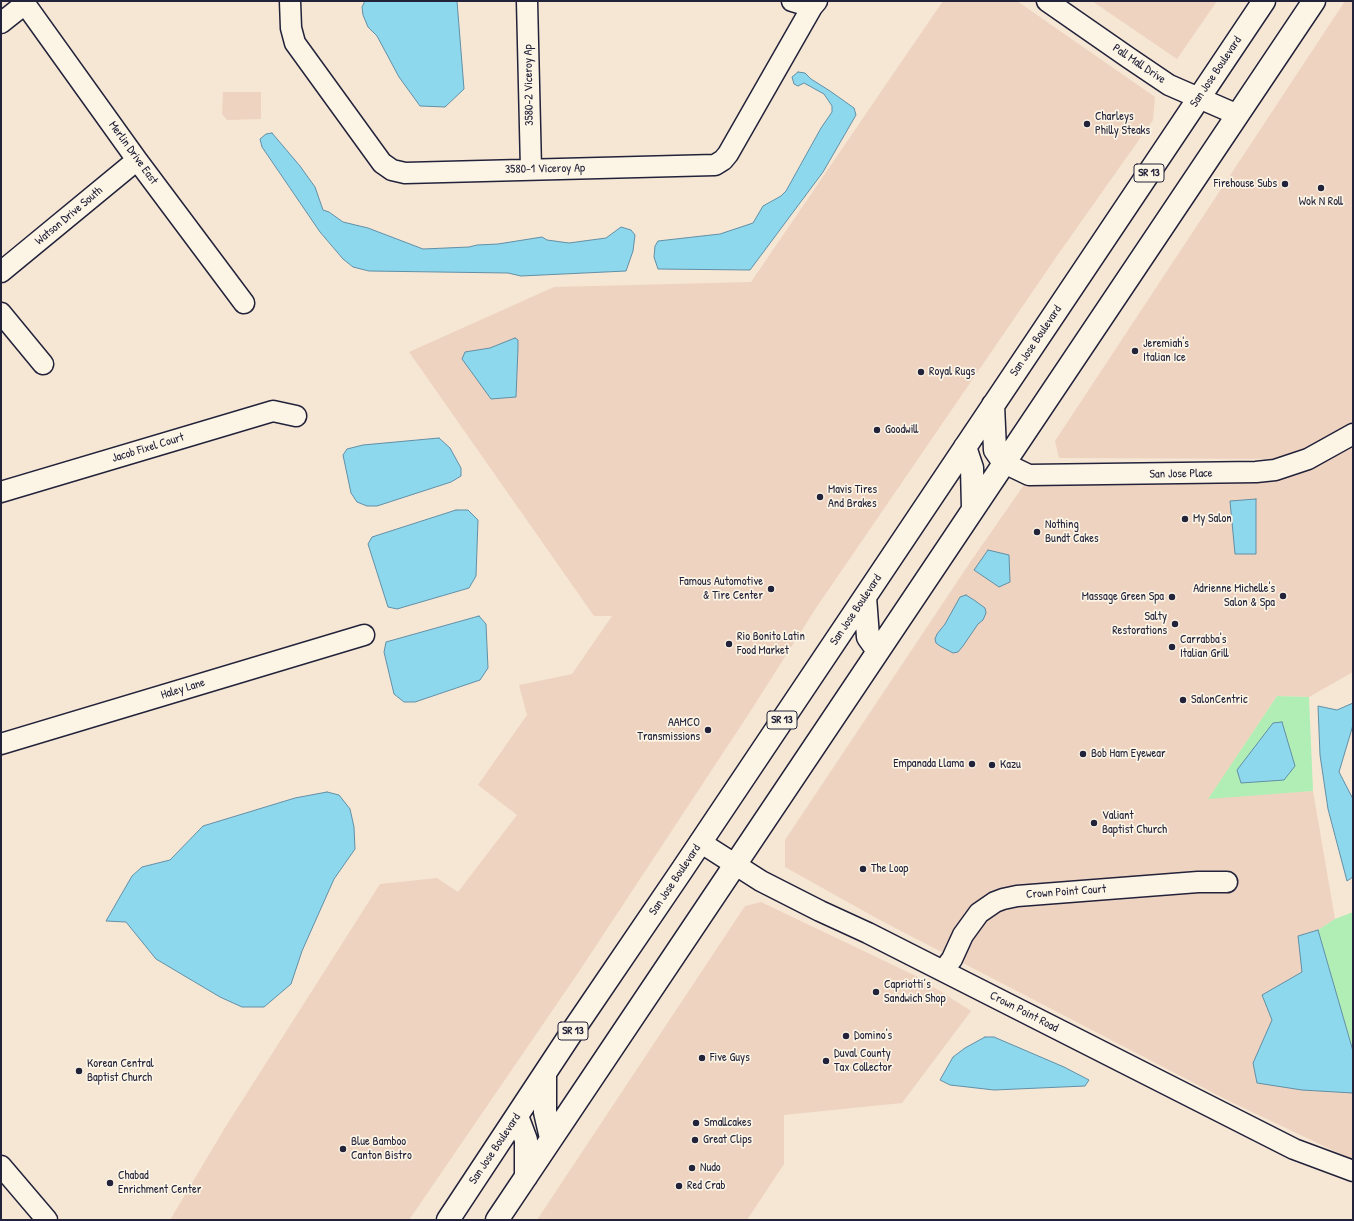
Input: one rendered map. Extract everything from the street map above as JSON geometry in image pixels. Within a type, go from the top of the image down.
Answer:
[{"type":"main road","name":"San Jose Boulevard","points":[[448,1220],[544,1074],[1264,1]]},
{"type":"main road","points":[[497,1220],[1314,1]]},
{"type":"main road","points":[[993,405],[995,450],[1004,463]]},
{"type":"main road","points":[[965,447],[972,468],[974,508]]},
{"type":"main road","points":[[865,597],[868,637],[878,651]]},
{"type":"main road","points":[[544,1074],[544,1112],[552,1138]]},
{"type":"main road","points":[[517,1116],[526,1140],[526,1177]]},
{"type":"street","name":"3580-1 Viceroy Ap","points":[[290,1],[291,28],[295,43],[382,163],[392,170],[405,173],[715,165],[723,160],[728,154],[814,4],[792,1]]},
{"type":"street","name":"3580-2 Viceroy Ap","points":[[527,1],[531,169]]},
{"type":"street","name":"Pall Mall Drive","points":[[1047,1],[1169,85],[1238,115]]},
{"type":"street","points":[[1,23],[24,2]]},
{"type":"street","name":"Merlin Drive East","points":[[24,2],[137,160],[244,303]]},
{"type":"street","name":"Watson Drive South","points":[[1,272],[137,160]]},
{"type":"street","points":[[1,313],[43,364]]},
{"type":"street","name":"Jacob Fixel Court","points":[[1,492],[272,411],[296,416]]},
{"type":"street","name":"San Jose Place","points":[[1004,463],[1029,475],[1256,472],[1275,470],[1308,459],[1353,434]]},
{"type":"street","name":"Haley Lane","points":[[1,744],[364,635]]},
{"type":"street","name":"Crown Point Road","points":[[700,842],[761,881],[1294,1149],[1353,1172]]},
{"type":"street","name":"Crown Point Court","points":[[942,971],[952,959],[963,935],[979,913],[995,902],[1003,899],[1017,896],[1142,886],[1198,882],[1227,882]]},
{"type":"street","points":[[1,1166],[47,1220]]},
{"type":"shaded area","points":[[943,1],[1017,1],[1155,97],[1153,120],[1059,253],[816,608],[748,715],[578,973],[409,1220],[170,1220],[226,1126],[380,884],[437,878],[458,892],[517,815],[478,785],[527,715],[519,685],[572,674],[612,616],[594,616],[409,352],[554,287],[751,282]]},
{"type":"shaded area","points":[[1092,1],[1217,1],[1177,59]]},
{"type":"shaded area","points":[[1345,1],[1353,1],[1353,443],[1275,459],[1059,458],[1055,441]]},
{"type":"shaded area","points":[[223,92],[261,92],[261,119],[227,120],[222,114]]},
{"type":"shaded area","points":[[1353,445],[1353,672],[1309,697],[1277,696],[1209,798],[1313,791],[1335,919],[1318,930],[1353,1051],[1353,1160],[1227,1100],[878,919],[785,867],[785,840],[971,561],[1024,485],[1265,478]]},
{"type":"shaded area","points":[[761,902],[918,977],[971,1011],[902,1103],[784,1115],[784,1164],[747,1220],[537,1220],[745,906]]},
{"type":"green space","points":[[1277,696],[1309,697],[1313,791],[1208,799]]},
{"type":"green space","points":[[1353,912],[1353,1051],[1318,930],[1335,919]]},
{"type":"water","points":[[365,1],[457,1],[464,89],[445,107],[420,106],[399,77],[377,36],[368,27],[363,15],[362,7]]},
{"type":"water","points":[[798,72],[805,73],[811,79],[854,108],[856,115],[823,172],[750,270],[658,269],[654,257],[655,246],[658,241],[720,234],[753,223],[763,206],[781,196],[786,191],[821,128],[832,112],[832,106],[824,94],[804,83],[798,86],[794,84],[792,77]]},
{"type":"water","points":[[272,133],[300,166],[315,187],[323,210],[329,212],[343,222],[368,228],[423,249],[469,247],[542,237],[547,240],[569,243],[606,238],[621,227],[631,230],[635,235],[633,251],[626,271],[521,276],[508,273],[369,271],[353,267],[343,259],[320,232],[262,147],[260,139],[266,134]]},
{"type":"water","points":[[515,338],[518,340],[516,397],[491,399],[462,359],[465,352],[490,348]]},
{"type":"water","points":[[439,438],[450,448],[461,468],[461,476],[451,482],[377,506],[367,506],[357,502],[351,493],[343,455],[347,449],[363,445]]},
{"type":"water","points":[[1256,499],[1256,554],[1235,554],[1230,501]]},
{"type":"water","points":[[456,510],[468,510],[478,520],[476,576],[469,588],[397,609],[388,607],[368,544],[372,537]]},
{"type":"water","points":[[988,550],[1009,555],[1010,582],[999,587],[974,570]]},
{"type":"water","points":[[966,595],[985,608],[986,613],[983,620],[978,624],[963,646],[958,652],[953,653],[936,643],[935,639],[960,597]]},
{"type":"water","points":[[479,616],[486,624],[488,668],[480,680],[415,702],[404,702],[394,694],[384,652],[386,642]]},
{"type":"water","points":[[1353,703],[1353,725],[1339,772],[1353,799],[1353,877],[1347,881],[1328,809],[1320,755],[1318,706],[1337,710]]},
{"type":"water","points":[[1282,722],[1295,766],[1284,780],[1241,783],[1237,770],[1273,723]]},
{"type":"water","points":[[327,792],[339,795],[350,809],[354,827],[355,849],[334,879],[302,951],[291,984],[264,1007],[242,1007],[220,997],[156,959],[126,922],[106,921],[132,876],[142,867],[170,860],[203,826],[295,798]]},
{"type":"water","points":[[1318,930],[1353,1051],[1353,1093],[1302,1090],[1257,1083],[1253,1063],[1272,1020],[1262,995],[1302,972],[1298,936]]},
{"type":"water","points":[[985,1037],[994,1037],[1064,1067],[1089,1080],[1085,1086],[994,1090],[950,1085],[940,1080],[953,1057],[965,1048]]},
{"type":"place","name":"Charleys Philly Steaks","points":[[1087,124]]},
{"type":"place","name":"Firehouse Subs","points":[[1285,184]]},
{"type":"place","name":"Wok N Roll","points":[[1321,188]]},
{"type":"place","name":"Jeremiah's Italian Ice","points":[[1135,351]]},
{"type":"place","name":"Royal Rugs","points":[[921,372]]},
{"type":"place","name":"Goodwill","points":[[877,430]]},
{"type":"place","name":"Mavis Tires And Brakes","points":[[820,497]]},
{"type":"place","name":"My Salon","points":[[1185,519]]},
{"type":"place","name":"Nothing Bundt Cakes","points":[[1037,532]]},
{"type":"place","name":"Famous Automotive & Tire Center","points":[[771,589]]},
{"type":"place","name":"Adrienne Michelle's Salon & Spa","points":[[1283,596]]},
{"type":"place","name":"Massage Green Spa","points":[[1172,597]]},
{"type":"place","name":"Salty Restorations","points":[[1175,624]]},
{"type":"place","name":"Rio Bonito Latin Food Market","points":[[729,644]]},
{"type":"place","name":"Carrabba's Italian Grill","points":[[1172,647]]},
{"type":"place","name":"SalonCentric","points":[[1183,700]]},
{"type":"place","name":"AAMCO Transmissions","points":[[708,730]]},
{"type":"place","name":"Bob Ham Eyewear","points":[[1083,754]]},
{"type":"place","name":"Empanada Llama","points":[[972,764]]},
{"type":"place","name":"Kazu","points":[[992,765]]},
{"type":"place","name":"Valiant Baptist Church","points":[[1094,823]]},
{"type":"place","name":"The Loop","points":[[863,869]]},
{"type":"place","name":"Capriotti’s Sandwich Shop","points":[[876,992]]},
{"type":"place","name":"Domino's","points":[[846,1036]]},
{"type":"place","name":"Five Guys","points":[[702,1058]]},
{"type":"place","name":"Duval County Tax Collector","points":[[826,1061]]},
{"type":"place","name":"Korean Central Baptist Church","points":[[79,1071]]},
{"type":"place","name":"Smallcakes","points":[[696,1123]]},
{"type":"place","name":"Great Clips","points":[[695,1140]]},
{"type":"place","name":"Blue Bamboo Canton Bistro","points":[[343,1149]]},
{"type":"place","name":"Nudo","points":[[692,1168]]},
{"type":"place","name":"Chabad Enrichment Center","points":[[110,1183]]},
{"type":"place","name":"Red Crab","points":[[679,1186]]}]
